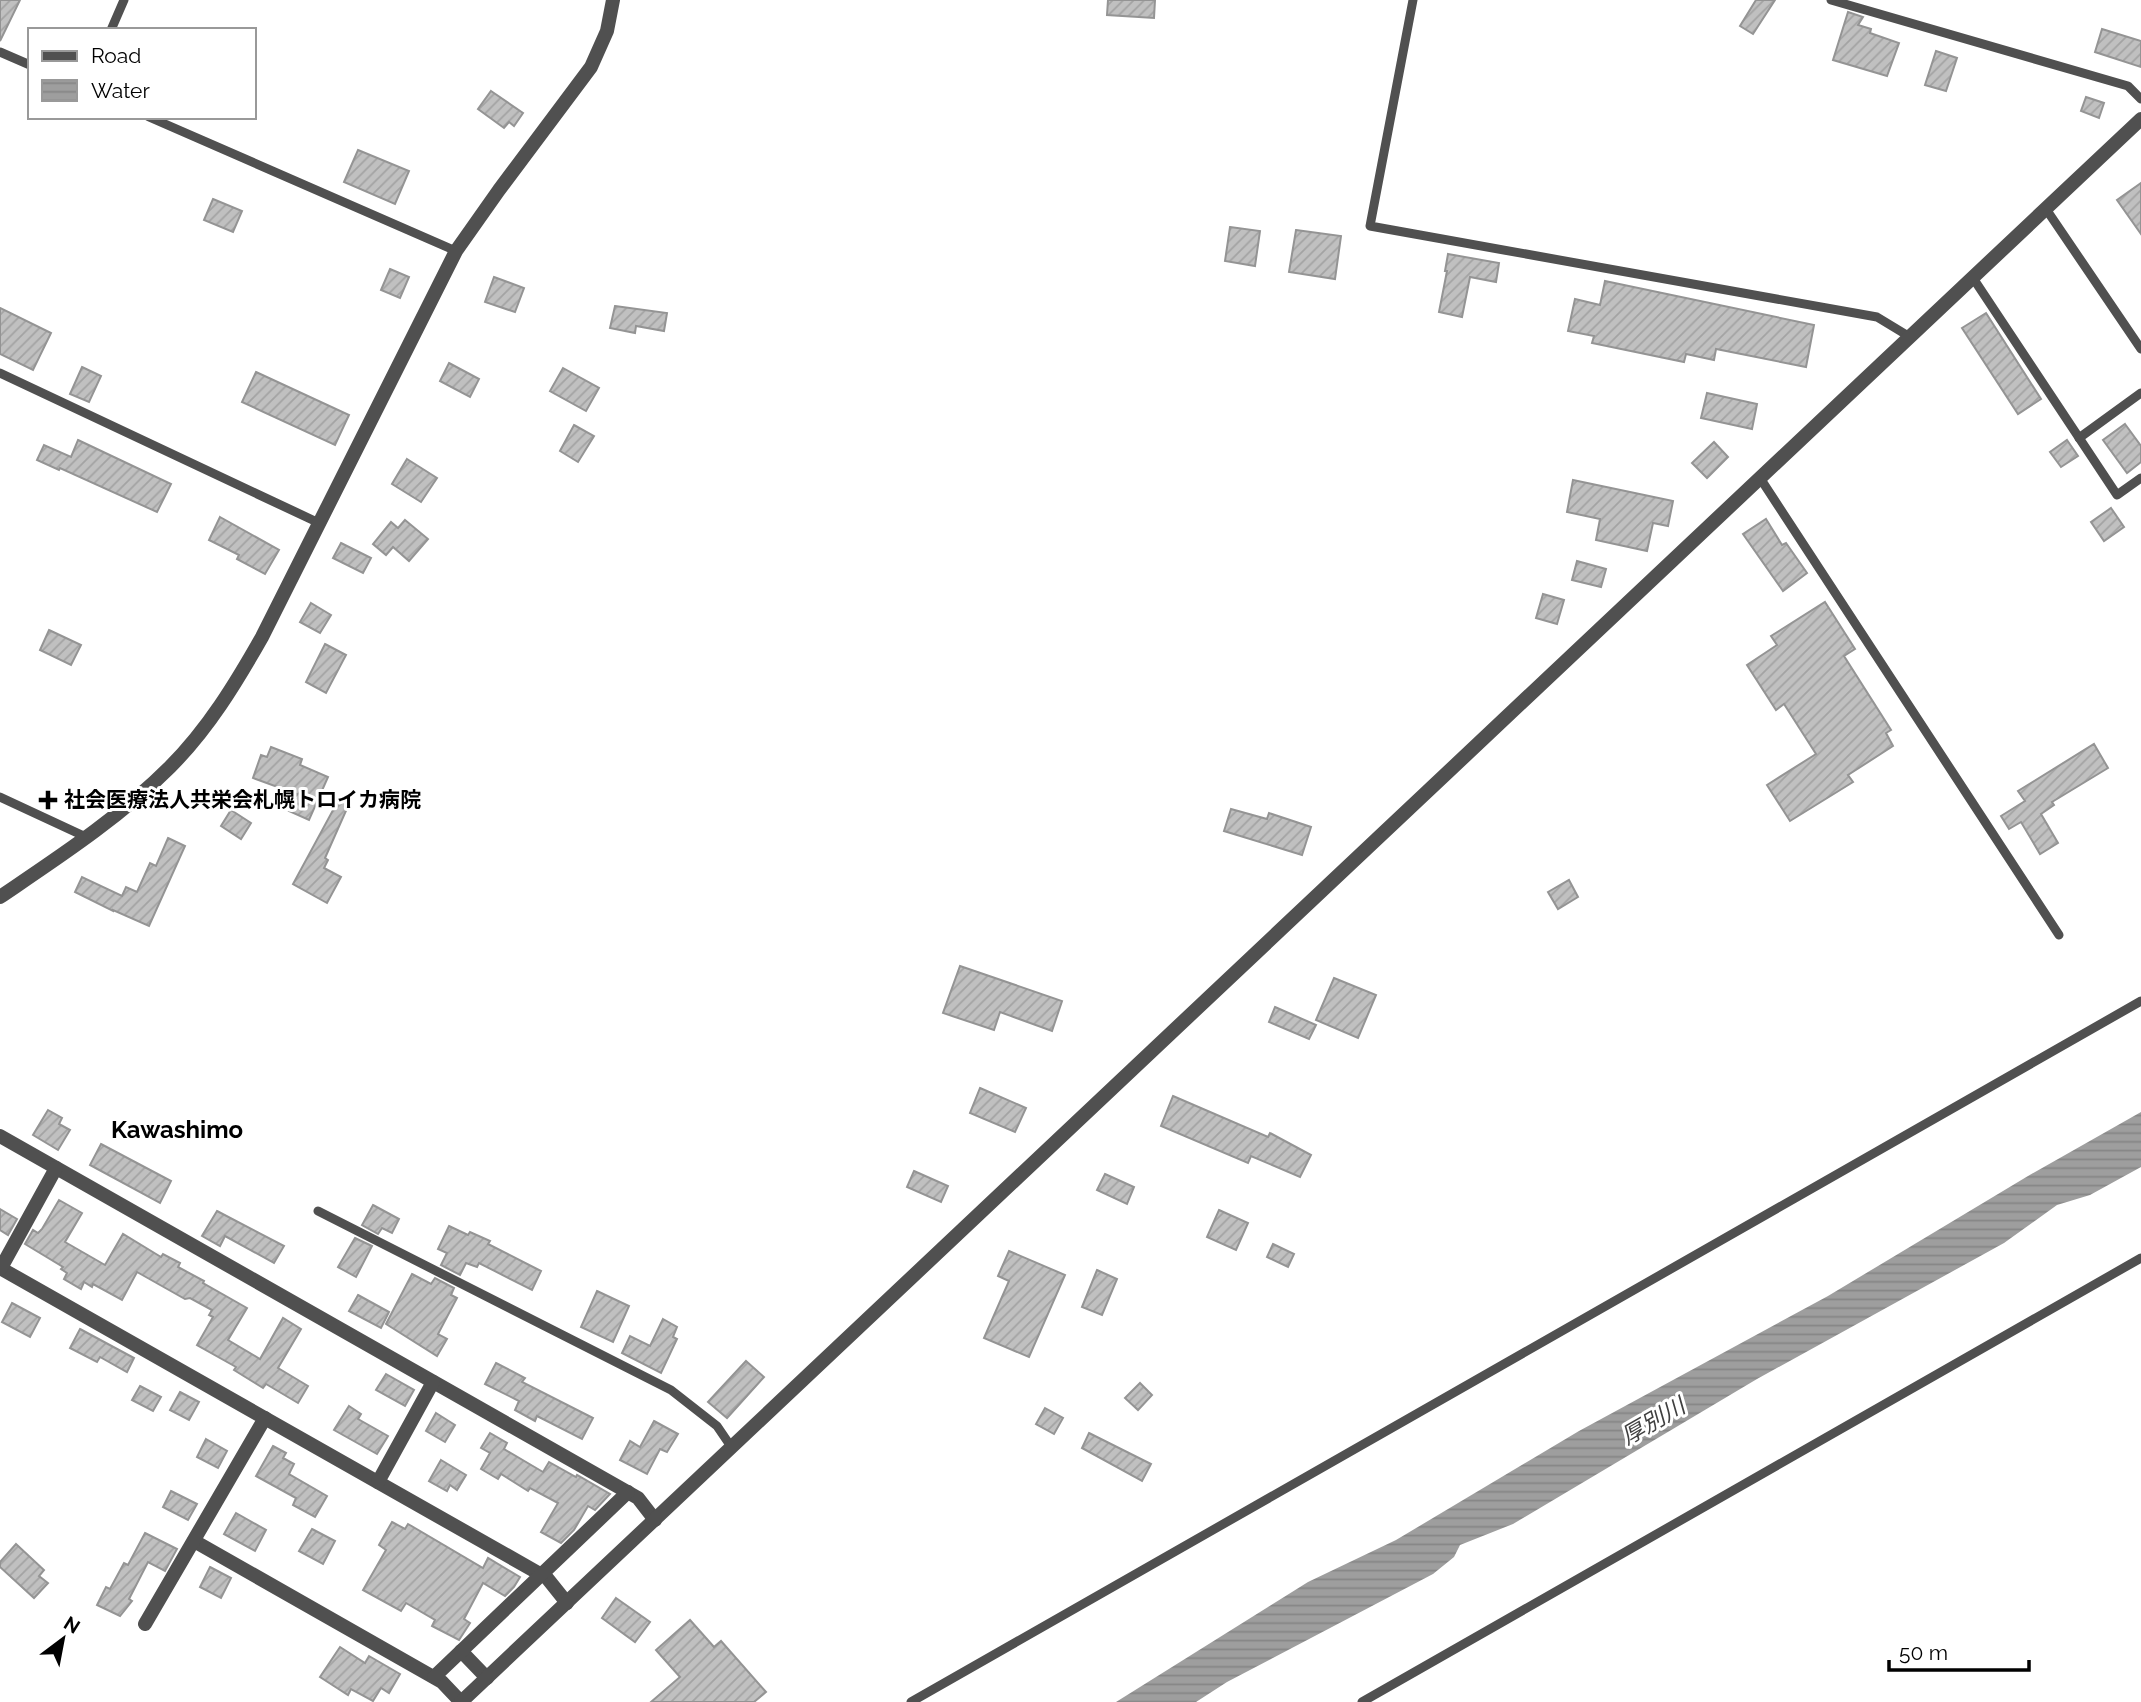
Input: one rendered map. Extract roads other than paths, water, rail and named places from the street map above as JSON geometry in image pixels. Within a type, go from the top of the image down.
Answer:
[{"type":"street","points":[[0,897],[112,818],[170,766],[211,719],[262,637],[456,251],[591,67],[607,31],[613,0]]},
{"type":"street","points":[[194,1541],[434,1677],[461,1702],[2141,119]]},
{"type":"street","points":[[0,1136],[628,1492],[638,1498],[656,1520]]},
{"type":"street","points":[[56,1168],[0,1268],[547,1578],[567,1603]]},
{"type":"street","points":[[378,1482],[433,1382]]},
{"type":"street","points":[[145,1624],[265,1418]]},
{"type":"street","points":[[434,1677],[628,1492]]},
{"type":"street","points":[[461,1651],[487,1678]]},
{"type":"lane","points":[[112,28],[124,0]]},
{"type":"lane","points":[[1413,0],[1370,226],[1877,317],[1910,337]]},
{"type":"lane","points":[[1831,0],[2128,86],[2141,99]]},
{"type":"lane","points":[[0,52],[28,64]]},
{"type":"lane","points":[[154,119],[456,251]]},
{"type":"lane","points":[[2046,209],[2141,349]]},
{"type":"lane","points":[[1973,278],[2118,495],[2141,478]]},
{"type":"lane","points":[[0,373],[320,523]]},
{"type":"lane","points":[[2079,438],[2141,393]]},
{"type":"lane","points":[[1760,478],[2059,935]]},
{"type":"lane","points":[[0,797],[86,837]]},
{"type":"lane","points":[[911,1702],[2141,1001]]},
{"type":"lane","points":[[318,1211],[671,1390],[717,1426],[732,1448]]},
{"type":"lane","points":[[1362,1702],[2141,1258]]},
{"type":"water","name":"厚別川","points":[[2141,1112],[2141,1167],[2090,1195],[2057,1205],[2004,1243],[1757,1379],[1513,1524],[1460,1545],[1454,1557],[1433,1574],[1227,1682],[1196,1702],[1116,1702],[1308,1582],[1396,1540],[1579,1431],[1828,1296]]},
{"type":"place","name":"社会医療法人共栄会札幌トロイカ病院","points":[[48,800]]},
{"type":"district","name":"Kawashimo","points":[[177,1130]]}]
